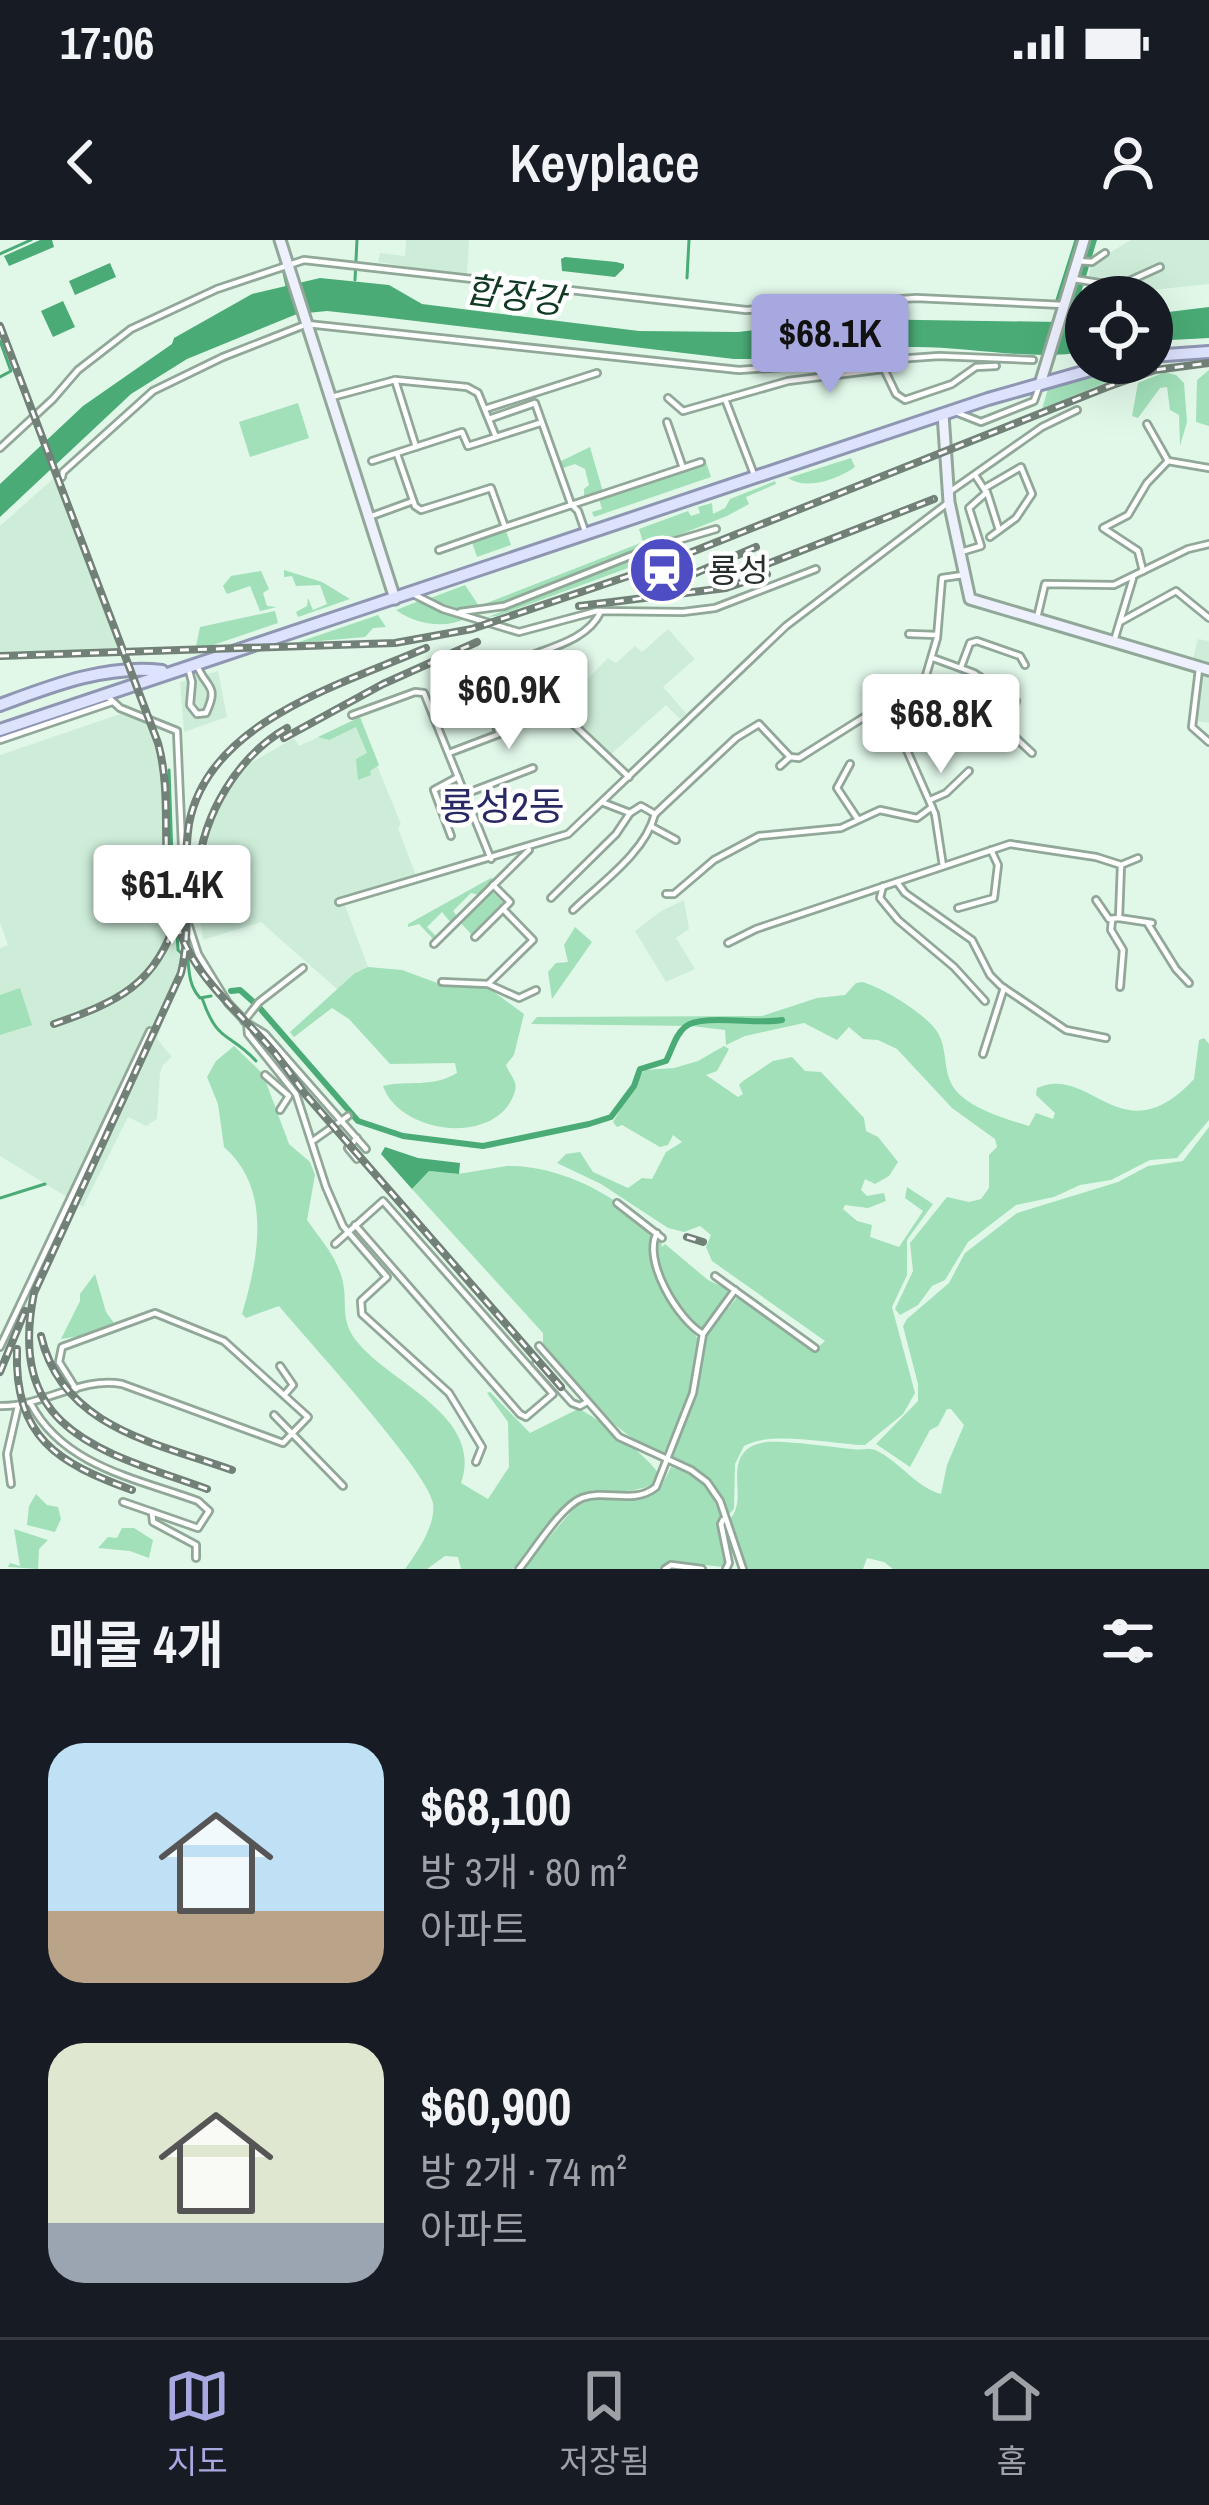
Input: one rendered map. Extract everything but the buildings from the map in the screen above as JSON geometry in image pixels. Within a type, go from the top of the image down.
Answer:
[{"type":"main road","points":[[280,240],[395,599]]},
{"type":"main road","points":[[1074,276],[1084,240]]},
{"type":"main road","points":[[1040,384],[1040,360],[1065,301]]},
{"type":"main road","points":[[1173,355],[1209,352]]},
{"type":"main road","points":[[0,730],[109,699],[165,672],[1065,377]]},
{"type":"main road","points":[[948,413],[949,498],[970,599],[1204,669]]},
{"type":"main road","points":[[0,705],[87,677],[137,669],[165,672]]},
{"type":"street","points":[[1079,261],[1092,262],[1106,253]]},
{"type":"street","points":[[0,448],[93,357],[146,321],[288,263],[357,263],[746,310],[916,298],[1063,306]]},
{"type":"street","points":[[1140,276],[1160,267]]},
{"type":"street","points":[[62,477],[153,391],[306,322],[739,370],[939,356],[1040,360]]},
{"type":"street","points":[[88,347],[93,357]]},
{"type":"street","points":[[668,398],[683,411],[788,381],[884,369],[904,400],[952,384],[976,367],[995,366]]},
{"type":"street","points":[[485,410],[597,373]]},
{"type":"street","points":[[395,380],[416,447]]},
{"type":"street","points":[[330,397],[395,380],[467,387],[478,393],[496,437]]},
{"type":"street","points":[[948,413],[981,422],[1034,401],[1040,384]]},
{"type":"street","points":[[532,394],[586,534]]},
{"type":"street","points":[[725,399],[754,477]]},
{"type":"street","points":[[489,419],[535,403]]},
{"type":"street","points":[[339,902],[568,834],[743,663],[798,616],[975,475],[1042,427],[1077,410]]},
{"type":"street","points":[[373,461],[462,431],[468,446],[542,422]]},
{"type":"street","points":[[667,422],[683,468]]},
{"type":"street","points":[[1147,424],[1168,461]]},
{"type":"street","points":[[397,454],[413,501],[421,510],[491,488],[505,527]]},
{"type":"street","points":[[1168,461],[1209,468]]},
{"type":"street","points":[[1143,571],[1138,551],[1103,528],[1128,515],[1147,483],[1168,461]]},
{"type":"street","points":[[439,550],[701,462]]},
{"type":"street","points":[[959,553],[981,546],[969,508],[986,490],[1018,468],[1024,469],[1032,498],[1016,518],[990,537]]},
{"type":"street","points":[[975,475],[986,490],[999,530]]},
{"type":"street","points":[[369,517],[413,501]]},
{"type":"street","points":[[457,612],[504,606],[648,549],[716,529]]},
{"type":"street","points":[[1037,620],[1045,584],[1111,586],[1209,544]]},
{"type":"street","points":[[413,593],[519,632],[601,611],[696,611],[722,606],[816,569]]},
{"type":"street","points":[[938,716],[927,708],[924,689],[937,635],[942,578],[964,575]]},
{"type":"street","points":[[1113,643],[1133,578]]},
{"type":"street","points":[[1120,622],[1176,591],[1209,617]]},
{"type":"street","points":[[535,654],[574,638],[598,620],[601,611]]},
{"type":"street","points":[[909,634],[937,635]]},
{"type":"street","points":[[961,667],[970,643],[976,641],[1020,656],[1025,665]]},
{"type":"street","points":[[933,658],[961,667],[1016,701],[1005,728],[1032,753]]},
{"type":"street","points":[[192,666],[211,684],[213,698],[206,713],[197,714],[190,705],[192,666]]},
{"type":"street","points":[[1204,669],[1192,727],[1209,742]]},
{"type":"street","points":[[432,710],[536,674],[551,704],[628,778]]},
{"type":"street","points":[[573,910],[652,827],[655,814],[736,738],[759,724],[790,757],[799,758],[886,705],[924,689]]},
{"type":"street","points":[[352,715],[419,691],[426,696],[490,859]]},
{"type":"street","points":[[0,740],[109,699],[177,731],[186,924],[206,970],[245,1022],[265,1034],[345,1118],[366,1149]]},
{"type":"street","points":[[886,705],[931,804],[944,866]]},
{"type":"street","points":[[449,753],[499,734],[489,707]]},
{"type":"street","points":[[780,766],[790,757]]},
{"type":"street","points":[[850,764],[837,788],[857,818]]},
{"type":"street","points":[[465,794],[533,768]]},
{"type":"street","points":[[666,894],[674,894],[724,853],[759,836],[841,828],[880,810],[916,818],[970,771]]},
{"type":"street","points":[[451,836],[434,790],[458,777]]},
{"type":"street","points":[[603,802],[629,813]]},
{"type":"street","points":[[550,898],[616,834],[629,813],[641,806],[655,814]]},
{"type":"street","points":[[652,827],[676,840]]},
{"type":"street","points":[[728,943],[756,929],[1010,844],[1121,865],[1138,858]]},
{"type":"street","points":[[434,944],[533,846]]},
{"type":"street","points":[[958,908],[994,898],[998,865],[991,850]]},
{"type":"street","points":[[1120,987],[1123,950],[1111,930],[1121,865]]},
{"type":"street","points":[[897,881],[905,893],[972,940],[990,975],[1004,988],[1066,1030],[1106,1038]]},
{"type":"street","points":[[475,938],[510,902],[493,885]]},
{"type":"street","points":[[883,886],[880,898],[890,910],[985,1000]]},
{"type":"street","points":[[1096,900],[1115,919],[1150,924],[1176,969],[1190,982]]},
{"type":"street","points":[[488,984],[532,940],[503,909]]},
{"type":"street","points":[[303,968],[256,1005],[245,1022],[248,1034],[292,1094],[348,1233],[387,1277]]},
{"type":"street","points":[[442,982],[488,984],[519,998],[536,990]]},
{"type":"street","points":[[983,1054],[1004,988]]},
{"type":"street","points":[[0,1347],[150,1031]]},
{"type":"street","points":[[265,1075],[292,1094]]},
{"type":"street","points":[[280,1110],[292,1094]]},
{"type":"street","points":[[314,1140],[345,1118]]},
{"type":"street","points":[[357,1138],[348,1148],[357,1159]]},
{"type":"street","points":[[335,1244],[355,1225],[383,1201],[553,1394],[524,1417],[355,1225]]},
{"type":"street","points":[[616,1203],[659,1236],[652,1250],[664,1284],[680,1316],[703,1334]]},
{"type":"street","points":[[368,1255],[375,1248]]},
{"type":"street","points":[[394,1270],[363,1298],[360,1312],[455,1401],[482,1448],[476,1462]]},
{"type":"street","points":[[715,1276],[815,1348]]},
{"type":"street","points":[[519,1569],[576,1502],[593,1496],[646,1494],[660,1481],[692,1394],[703,1334],[735,1290]]},
{"type":"street","points":[[0,1406],[31,1404],[112,1382],[283,1443],[308,1417],[224,1340],[155,1313],[62,1347],[59,1361],[76,1389]]},
{"type":"street","points":[[539,1346],[625,1441],[692,1470],[712,1488],[743,1569]]},
{"type":"street","points":[[536,1363],[572,1403],[587,1402]]},
{"type":"street","points":[[280,1366],[293,1384],[286,1394]]},
{"type":"street","points":[[31,1404],[47,1429],[73,1453],[198,1501],[209,1511],[197,1528],[123,1502]]},
{"type":"street","points":[[11,1484],[7,1454],[18,1406]]},
{"type":"street","points":[[274,1415],[343,1486]]},
{"type":"street","points":[[152,1512],[153,1522],[196,1545],[196,1558]]},
{"type":"street","points":[[723,1520],[726,1569]]},
{"type":"street","points":[[665,1569],[671,1565],[703,1569]]},
{"type":"shaded area","points":[[40,240],[52,240],[54,247],[9,266],[4,256]]},
{"type":"shaded area","points":[[406,240],[469,240],[467,276],[378,262],[380,253],[405,256]]},
{"type":"shaded area","points":[[1089,240],[1097,240],[1086,276],[1076,276]]},
{"type":"shaded area","points":[[1131,240],[1209,240],[1209,284],[1173,288],[1173,276],[1089,276],[1091,264]]},
{"type":"shaded area","points":[[565,257],[616,262],[624,268],[615,277],[562,271]]},
{"type":"shaded area","points":[[110,263],[116,277],[75,295],[69,281]]},
{"type":"shaded area","points":[[320,278],[389,285],[422,304],[639,331],[738,332],[854,319],[1060,322],[1065,308],[1065,354],[910,347],[734,359],[327,311],[297,314],[187,359],[131,394],[0,517],[0,484],[83,406],[172,344],[174,338],[252,294]]},
{"type":"shaded area","points":[[63,301],[75,327],[53,337],[41,311]]},
{"type":"shaded area","points":[[1209,307],[1209,338],[1173,340],[1173,311]]},
{"type":"shaded area","points":[[1209,370],[1209,426],[1196,422],[1197,380]]},
{"type":"shaded area","points":[[1173,374],[1184,383],[1187,422],[1180,446],[1179,415],[1170,410],[1167,387],[1160,388],[1138,418],[1132,416],[1138,384],[1173,384]]},
{"type":"shaded area","points":[[1066,384],[1102,384],[1042,409],[1048,389]]},
{"type":"shaded area","points":[[298,403],[309,438],[250,457],[239,422]]},
{"type":"shaded area","points":[[590,447],[603,492],[584,498],[589,485],[585,469],[575,464],[563,468],[559,462]]},
{"type":"shaded area","points":[[851,458],[855,467],[832,479],[805,483],[788,478]]},
{"type":"shaded area","points":[[706,462],[711,477],[594,517],[592,512],[602,509],[599,499]]},
{"type":"shaded area","points":[[54,478],[121,649],[0,652],[0,526]]},
{"type":"shaded area","points":[[775,481],[746,497],[749,504],[727,516],[496,607],[463,610],[428,599],[465,585],[479,606],[643,542],[639,529],[688,511],[691,516],[700,513],[698,507],[712,503],[713,514],[730,499]]},
{"type":"shaded area","points":[[506,531],[511,545],[477,557],[472,542]]},
{"type":"shaded area","points":[[680,549],[497,616],[488,617],[637,557]]},
{"type":"shaded area","points":[[284,570],[322,582],[350,599],[298,617],[296,612],[307,606],[308,598],[313,610],[327,604],[320,585],[296,586],[292,576],[284,577]]},
{"type":"shaded area","points":[[261,571],[269,589],[263,593],[267,606],[277,607],[260,611],[250,586],[227,594],[223,586],[231,576]]},
{"type":"shaded area","points":[[419,601],[465,619],[429,624],[396,610]]},
{"type":"shaded area","points":[[275,611],[278,623],[213,645],[196,646],[200,627]]},
{"type":"shaded area","points":[[378,615],[386,627],[373,628],[365,637],[296,643]]},
{"type":"shaded area","points":[[668,629],[695,659],[663,687],[686,713],[680,719],[666,705],[609,756],[553,702],[571,685],[577,690],[608,658],[616,663],[635,646],[642,652]]},
{"type":"shaded area","points":[[1198,639],[1209,641],[1209,723],[1195,721],[1203,666],[1192,662]]},
{"type":"shaded area","points":[[218,671],[227,717],[184,732],[180,682]]},
{"type":"shaded area","points":[[123,713],[147,720],[153,735],[162,775],[170,933],[175,934],[177,952],[185,961],[157,1039],[172,1057],[160,1073],[157,1119],[146,1126],[128,1117],[83,1207],[0,1156],[0,948],[8,945],[0,923],[0,755]]},
{"type":"shaded area","points":[[360,717],[379,765],[358,780],[356,759],[367,753],[356,727],[329,740],[318,737]]},
{"type":"shaded area","points":[[358,719],[401,824],[398,828],[416,876],[343,900],[368,967],[355,973],[339,991],[261,922],[203,940],[194,880],[219,801],[223,802],[242,768],[294,738],[299,746]]},
{"type":"shaded area","points":[[496,879],[479,895],[471,893],[453,911],[456,915],[451,923],[442,912],[427,927],[437,937],[434,940],[419,924],[408,927],[408,924]]},
{"type":"shaded area","points":[[491,891],[503,902],[471,934],[460,922]]},
{"type":"shaded area","points":[[684,900],[689,929],[676,938],[695,969],[666,982],[635,931]]},
{"type":"shaded area","points":[[575,927],[592,942],[552,999],[548,972],[556,963],[568,962],[564,945]]},
{"type":"shaded area","points":[[368,967],[402,970],[448,987],[487,987],[524,1014],[514,1055],[506,1065],[516,1087],[505,1109],[471,1127],[428,1124],[409,1115],[393,1103],[383,1086],[448,1078],[457,1073],[455,1063],[390,1064],[349,1019],[332,1008],[294,1037],[290,1032],[355,973]]},
{"type":"shaded area","points":[[862,982],[905,1003],[934,1027],[950,1081],[960,1095],[984,1110],[1029,1126],[1036,1113],[1053,1119],[1055,1113],[1036,1095],[1037,1088],[1056,1084],[1127,1110],[1147,1110],[1169,1101],[1194,1079],[1199,1040],[1204,1038],[1209,1044],[1209,1120],[1177,1158],[1150,1160],[1111,1180],[1016,1205],[968,1242],[945,1280],[900,1315],[895,1309],[913,1271],[910,1243],[947,1197],[969,1202],[981,1199],[989,1188],[989,1155],[997,1147],[995,1139],[952,1108],[897,1049],[863,1039],[849,1027],[837,1040],[804,1023],[726,1045],[725,1030],[691,1026],[531,1024],[537,1017],[762,1016],[817,998],[845,995]]},
{"type":"shaded area","points":[[20,988],[32,1025],[0,1035],[0,995]]},
{"type":"shaded area","points":[[234,1046],[263,1074],[289,1144],[310,1162],[315,1175],[307,1220],[338,1267],[352,1335],[448,1421],[460,1439],[465,1460],[461,1483],[488,1499],[509,1467],[508,1422],[490,1392],[530,1433],[578,1409],[585,1412],[653,1467],[658,1473],[653,1484],[576,1498],[556,1514],[513,1569],[461,1569],[458,1557],[445,1556],[427,1569],[405,1569],[432,1520],[433,1503],[426,1486],[389,1435],[279,1306],[246,1318],[242,1314],[256,1248],[255,1204],[250,1184],[224,1147],[218,1104],[207,1077],[216,1061]]},
{"type":"shaded area","points":[[724,1046],[729,1049],[717,1071],[706,1075],[738,1097],[743,1094],[739,1085],[743,1081],[773,1061],[792,1057],[805,1071],[821,1072],[864,1118],[866,1131],[878,1137],[898,1162],[889,1176],[875,1184],[865,1179],[861,1190],[867,1196],[884,1193],[886,1201],[843,1209],[857,1221],[872,1225],[870,1237],[899,1247],[923,1211],[905,1198],[907,1187],[933,1204],[907,1240],[907,1275],[892,1307],[915,1393],[903,1414],[865,1445],[785,1438],[744,1446],[735,1464],[734,1509],[728,1515],[713,1484],[673,1457],[699,1379],[708,1333],[739,1295],[815,1350],[825,1341],[712,1261],[706,1247],[711,1235],[700,1226],[684,1232],[668,1228],[601,1184],[557,1163],[566,1154],[580,1152],[593,1172],[628,1188],[642,1178],[652,1179],[666,1152],[682,1142],[673,1135],[668,1145],[660,1147],[613,1122],[644,1070],[698,1061]]},
{"type":"shaded area","points":[[1209,1127],[1209,1569],[893,1569],[867,1558],[863,1569],[747,1569],[730,1519],[737,1504],[737,1470],[747,1449],[774,1442],[873,1449],[941,1494],[964,1425],[951,1409],[930,1430],[910,1467],[876,1444],[918,1401],[903,1326],[907,1319],[949,1283],[965,1253],[1017,1213],[1118,1182],[1148,1166],[1183,1161]]},
{"type":"shaded area","points":[[385,1147],[418,1158],[460,1163],[459,1174],[429,1171],[412,1189],[381,1154]]},
{"type":"shaded area","points":[[507,1166],[546,1170],[586,1185],[623,1207],[651,1234],[662,1289],[700,1342],[690,1391],[663,1455],[627,1434],[597,1407],[543,1343],[543,1333],[412,1189],[429,1171],[458,1174]]},
{"type":"shaded area","points":[[661,1240],[662,1247],[665,1244],[708,1280],[727,1289],[728,1298],[706,1328],[695,1328],[667,1288],[656,1253],[656,1241]]},
{"type":"shaded area","points":[[95,1274],[114,1323],[92,1334],[61,1339],[80,1294]]},
{"type":"shaded area","points":[[671,1467],[704,1484],[715,1499],[723,1517],[719,1525],[727,1563],[723,1567],[678,1562],[659,1569],[522,1569],[576,1506],[591,1500],[649,1497],[661,1487]]},
{"type":"shaded area","points":[[36,1494],[47,1505],[58,1507],[61,1519],[55,1532],[27,1525]]},
{"type":"shaded area","points":[[122,1528],[134,1528],[153,1540],[149,1558],[98,1548],[108,1537],[117,1538]]},
{"type":"shaded area","points":[[14,1529],[48,1540],[39,1549],[38,1569],[8,1567],[10,1563],[20,1566]]},
{"type":"waterway","points":[[0,254],[31,240]]},
{"type":"waterway","points":[[275,240],[281,259]]},
{"type":"waterway","points":[[285,240],[291,257]]},
{"type":"waterway","points":[[355,280],[357,240]]},
{"type":"waterway","points":[[687,278],[689,240]]},
{"type":"waterway","points":[[1057,300],[1076,240]]},
{"type":"waterway","points":[[283,269],[287,286]]},
{"type":"waterway","points":[[0,341],[11,371],[0,377]]},
{"type":"waterway","points":[[169,770],[177,907]]},
{"type":"waterway","points":[[177,934],[178,950],[188,960],[194,989],[200,998],[211,996]]},
{"type":"waterway","points":[[231,991],[240,990],[258,1006],[358,1121],[403,1136],[483,1146],[611,1117],[634,1086],[640,1069],[666,1061],[679,1034],[693,1023],[782,1020]]},
{"type":"waterway","points":[[202,998],[219,1030],[256,1061]]},
{"type":"waterway","points":[[0,1198],[45,1184]]},
{"type":"railway","points":[[0,326],[158,743],[165,781],[168,880],[186,947],[210,983],[561,1387]]},
{"type":"railway","points":[[0,656],[395,643],[472,629],[649,569],[1107,387],[1155,370],[1209,363]]},
{"type":"railway","points":[[749,571],[934,499]]},
{"type":"railway","points":[[663,587],[756,547]]},
{"type":"railway","points":[[579,606],[726,588],[767,574]]},
{"type":"railway","points":[[284,738],[383,684],[477,642]]},
{"type":"railway","points":[[207,1489],[99,1447],[49,1407],[34,1377],[29,1340],[34,1293],[181,973],[189,824],[201,788],[222,758],[284,711],[426,648]]},
{"type":"railway","points":[[198,871],[207,829],[226,789],[253,754],[287,728]]},
{"type":"railway","points":[[54,1024],[132,988],[158,959],[177,916]]},
{"type":"railway","points":[[687,1237],[703,1242]]},
{"type":"railway","points":[[0,1372],[25,1311]]},
{"type":"railway","points":[[41,1336],[52,1367],[69,1392],[91,1411],[144,1440],[232,1470]]},
{"type":"railway","points":[[17,1349],[23,1405],[46,1443],[82,1469],[132,1490]]},
{"type":"place","name":"룡성","points":[[662,570]]},
{"type":"district","name":"룡성2동","points":[[502,806]]},
{"type":"water label","name":"합장강","points":[[515,295]]}]
